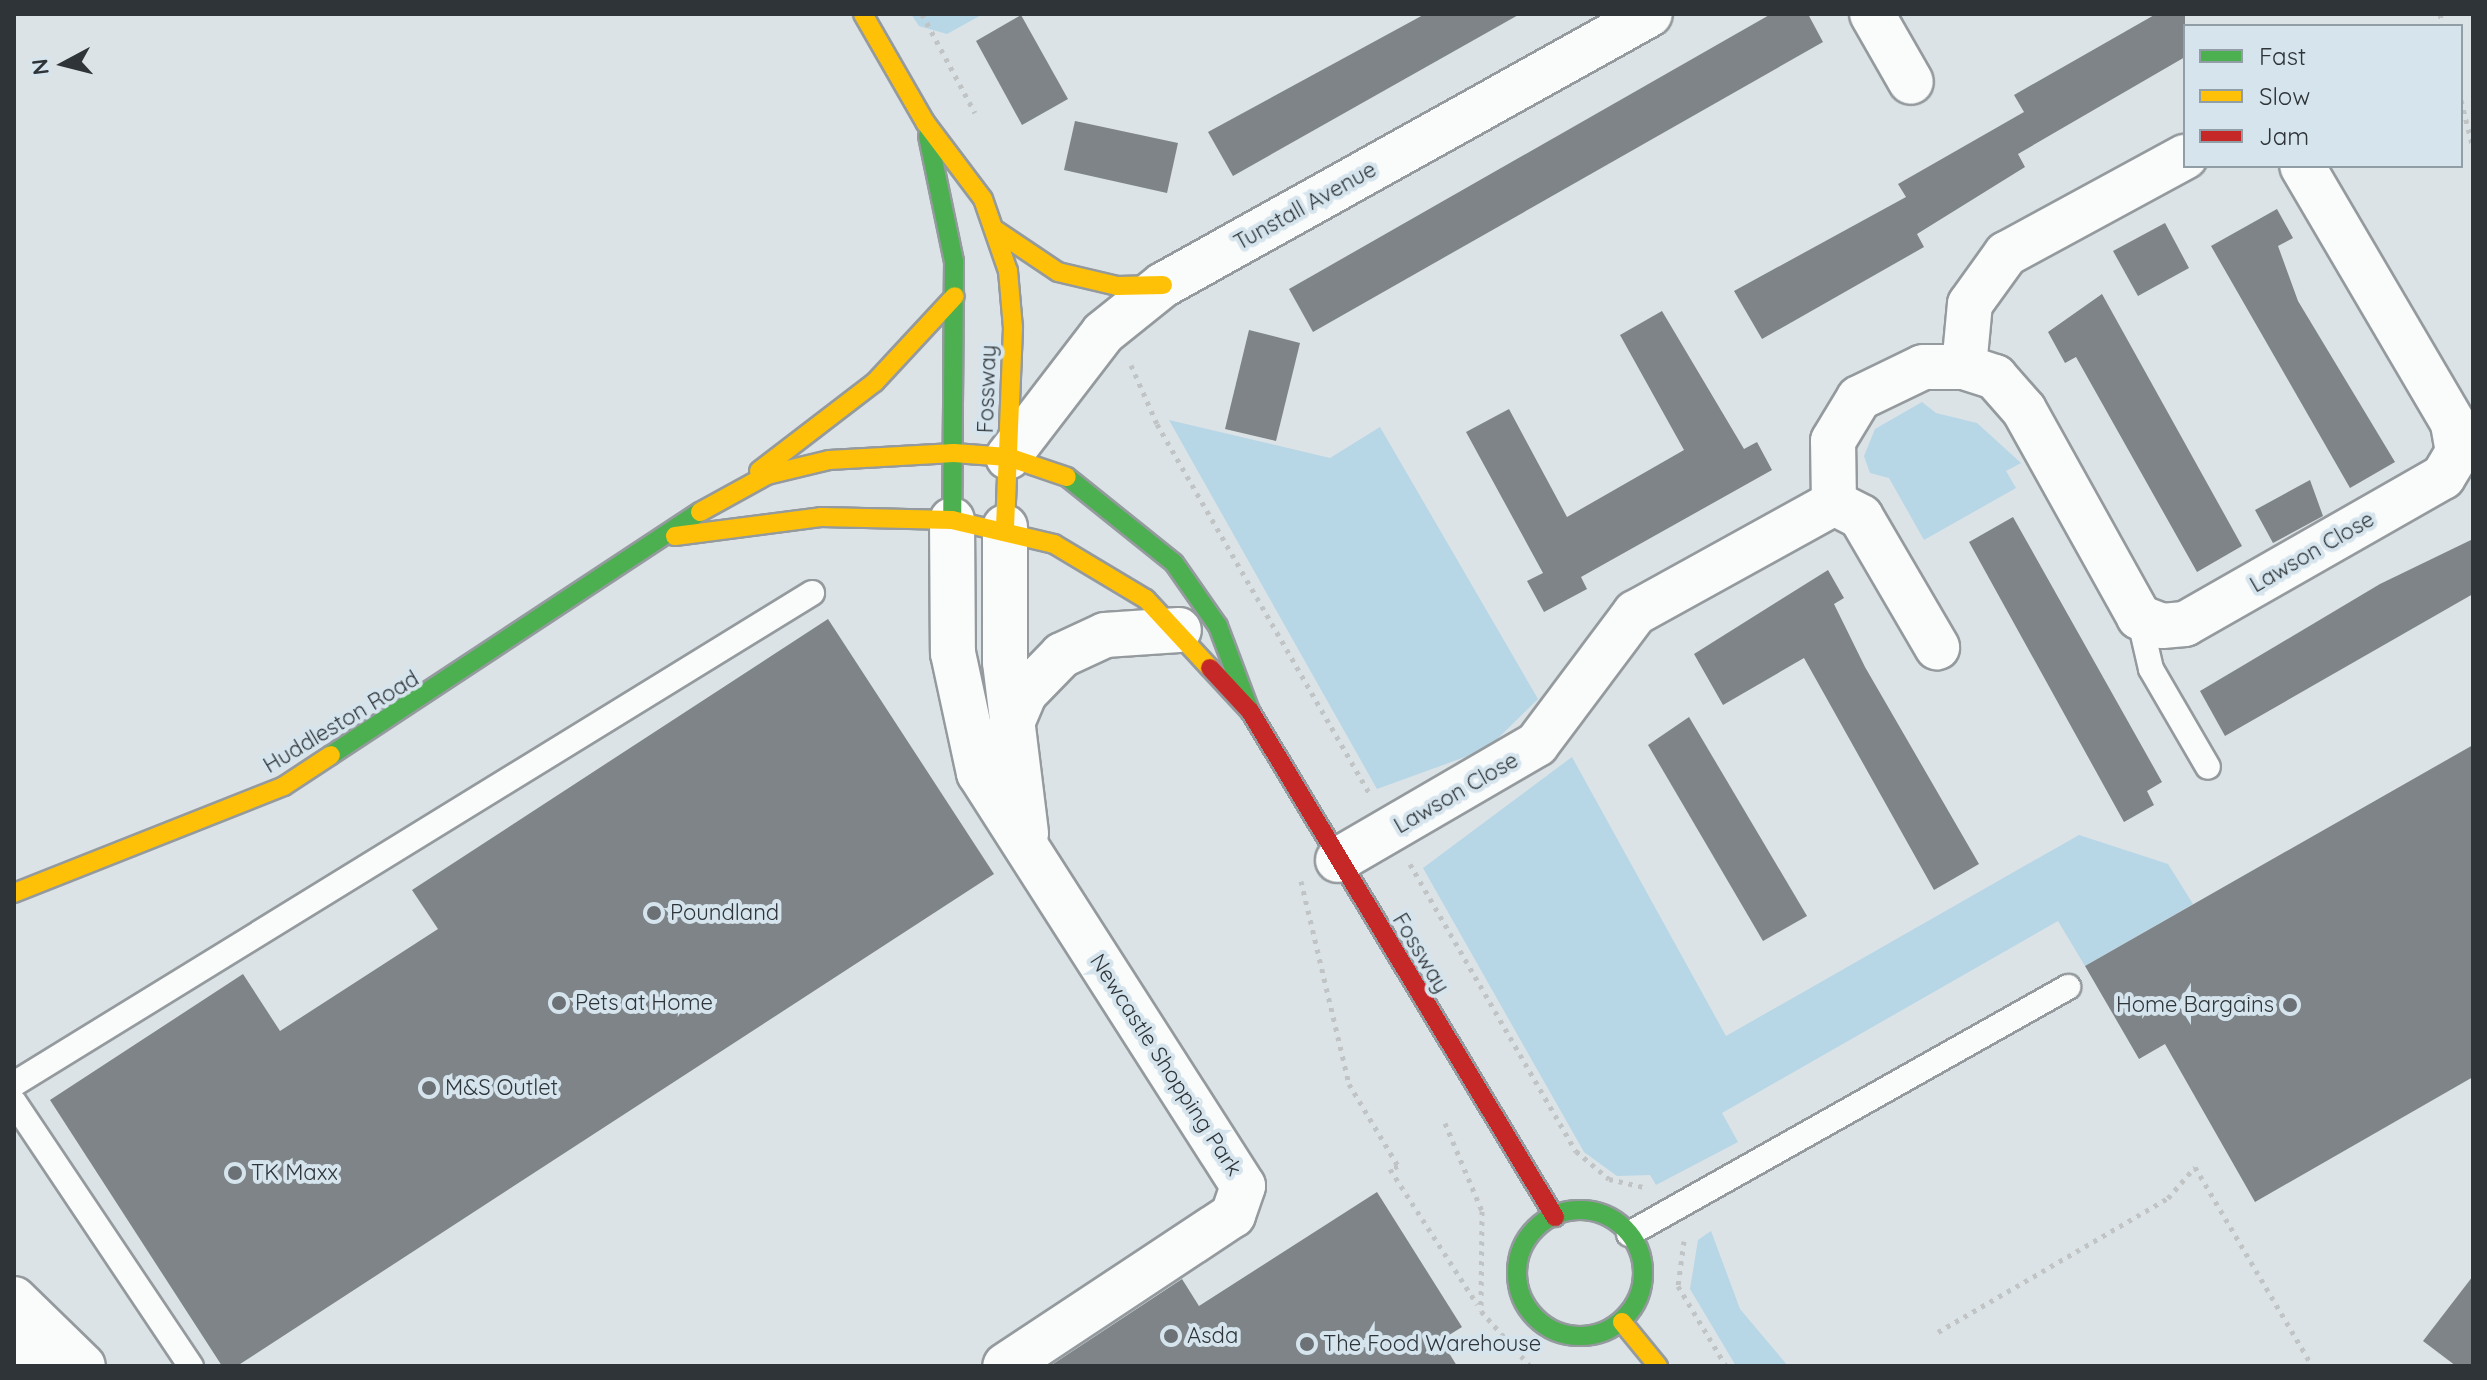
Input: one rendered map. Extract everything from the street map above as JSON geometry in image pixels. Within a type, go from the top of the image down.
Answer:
[{"type":"main road","name":"Fossway","points":[[863,14],[925,122],[957,159],[997,231],[1013,328],[1008,457],[1062,473],[1174,563],[1218,626],[1250,711],[1555,1217]]},
{"type":"main road","name":"Fossway","points":[[925,122],[952,237],[955,296],[952,520]]},
{"type":"main road","points":[[997,231],[1058,272],[1117,286],[1163,285]]},
{"type":"main road","points":[[739,488],[875,382],[955,296]]},
{"type":"main road","name":"Huddleston Road","points":[[14,893],[284,786],[739,488],[829,460],[954,453],[1008,457]]},
{"type":"main road","points":[[1005,527],[1008,457]]},
{"type":"main road","name":"Huddleston Road","points":[[665,538],[821,517],[952,520],[1005,527]]},
{"type":"main road","name":"Fossway","points":[[1005,527],[1100,566],[1179,630],[1250,711]]},
{"type":"main road","points":[[1601,1211],[1629,1234],[1643,1279],[1622,1322],[1582,1337],[1562,1334],[1524,1302],[1517,1274],[1524,1243],[1555,1217],[1601,1211]]},
{"type":"main road","points":[[1622,1322],[1658,1366]]},
{"type":"street","name":"Tunstall Avenue","points":[[1008,457],[1103,333],[1163,285],[1650,14]]},
{"type":"street","points":[[1872,14],[1911,82]]},
{"type":"street","points":[[1964,367],[1970,304],[2006,254],[2183,158]]},
{"type":"street","name":"Lawson Close","points":[[2139,617],[2185,624],[2443,477],[2458,452],[2441,400],[2303,168]]},
{"type":"street","points":[[1937,647],[1861,517],[1834,503],[1833,441],[1859,398],[1923,367],[1964,367],[1995,377],[2024,410],[2139,617]]},
{"type":"street","name":"Lawson Close","points":[[1338,860],[1537,744],[1635,613],[1834,503]]},
{"type":"street","name":"Newcastle Shopping Park","points":[[952,520],[951,632],[963,721],[979,773],[1238,1173],[1244,1197],[1233,1215],[1005,1366]]},
{"type":"street","name":"Newcastle Shopping Park","points":[[1005,527],[1010,729],[1029,848]]},
{"type":"street","points":[[1010,729],[1025,693],[1062,655],[1105,635],[1179,630]]},
{"type":"street","points":[[15,1330],[80,1366]]},
{"type":"lane","points":[[14,1084],[812,593]]},
{"type":"lane","points":[[2139,617],[2151,669],[2208,767]]},
{"type":"lane","points":[[1629,1234],[2068,987]]},
{"type":"lane","points":[[14,1102],[191,1366]]},
{"type":"path","points":[[2463,108],[2473,148]]},
{"type":"path","points":[[1126,354],[1157,424],[1576,1151],[1623,1186],[1650,1186],[1671,1209],[1684,1234],[1678,1286],[1726,1366]]},
{"type":"path","points":[[1317,899],[1301,872],[1301,904],[1349,1084],[1398,1166],[1390,1169],[1481,1311],[1530,1366]]},
{"type":"path","points":[[1437,1108],[1482,1211],[1481,1311]]},
{"type":"path","points":[[1938,1332],[2168,1198],[2195,1167],[2312,1366]]},
{"type":"shaded area","points":[[911,14],[983,14],[947,34],[919,26]]},
{"type":"shaded area","points":[[1922,402],[1936,413],[1977,423],[2021,463],[2006,471],[2016,488],[1924,540],[1889,478],[1870,473],[1864,456],[1875,429]]},
{"type":"shaded area","points":[[1169,420],[1330,458],[1380,427],[1538,699],[1487,749],[1377,789]]},
{"type":"shaded area","points":[[1572,757],[1726,1036],[2079,835],[2168,864],[2193,904],[2085,966],[2058,921],[1722,1113],[1738,1142],[1656,1185],[1650,1175],[1617,1176],[1584,1152],[1423,868]]},
{"type":"shaded area","points":[[1711,1231],[1740,1309],[1788,1366],[1736,1366],[1690,1289],[1698,1240]]},
{"type":"building","points":[[1425,14],[1520,14],[1233,176],[1208,132]]},
{"type":"building","points":[[1771,14],[1808,14],[1823,42],[1313,332],[1289,289]]},
{"type":"building","points":[[2156,14],[2185,14],[2183,58],[2018,154],[2025,167],[1917,234],[1924,247],[1762,339],[1734,291],[1906,197],[1898,184],[2024,112],[2014,95]]},
{"type":"building","points":[[1021,15],[1068,99],[1022,125],[976,41]]},
{"type":"building","points":[[1075,121],[1178,143],[1167,193],[1064,170]]},
{"type":"building","points":[[2277,209],[2293,238],[2278,246],[2298,301],[2395,462],[2350,488],[2211,246]]},
{"type":"building","points":[[2165,223],[2189,268],[2138,296],[2113,251]]},
{"type":"building","points":[[2102,294],[2242,546],[2197,572],[2076,357],[2065,363],[2048,332]]},
{"type":"building","points":[[1662,311],[1744,449],[1757,442],[1772,470],[1581,577],[1587,589],[1544,612],[1527,581],[1543,573],[1466,432],[1509,409],[1567,517],[1684,450],[1620,335]]},
{"type":"building","points":[[1249,330],[1300,343],[1276,441],[1225,429]]},
{"type":"building","points":[[2310,480],[2323,516],[2273,543],[2255,510]]},
{"type":"building","points":[[2013,517],[2162,782],[2147,791],[2154,805],[2124,822],[1969,542]]},
{"type":"building","points":[[2473,539],[2473,594],[2225,736],[2200,691],[2380,584]]},
{"type":"building","points":[[1828,570],[1844,598],[1834,604],[1865,667],[1979,864],[1934,890],[1804,658],[1723,705],[1694,654]]},
{"type":"building","points":[[828,619],[994,874],[237,1366],[222,1366],[50,1100],[243,974],[280,1031],[438,929],[412,890]]},
{"type":"building","points":[[1689,717],[1807,916],[1763,941],[1648,745]]},
{"type":"building","name":"Home Bargains","points":[[2473,745],[2473,1077],[2255,1202],[2165,1044],[2139,1059],[2085,966]]},
{"type":"building","points":[[1377,1192],[1462,1327],[1441,1340],[1457,1366],[1050,1366],[1182,1279],[1199,1306]]},
{"type":"building","points":[[2473,1276],[2473,1366],[2456,1366],[2423,1341]]},
{"type":"traffic: fast","points":[[928,136],[954,261],[952,520]]},
{"type":"traffic: fast","points":[[1067,477],[1174,563],[1218,626],[1250,711]]},
{"type":"traffic: fast","points":[[331,755],[700,512]]},
{"type":"traffic: fast","points":[[1580,1210],[1604,1215],[1624,1229],[1638,1249],[1643,1273],[1638,1297],[1624,1317],[1604,1331],[1580,1336],[1556,1331],[1536,1317],[1522,1297],[1517,1273],[1522,1249],[1536,1229],[1556,1215],[1580,1210]]},
{"type":"traffic: slow","points":[[863,14],[925,122],[983,199],[1008,271],[1013,328],[1005,527]]},
{"type":"traffic: slow","points":[[997,231],[1058,272],[1117,286],[1163,285]]},
{"type":"traffic: slow","points":[[759,471],[875,382],[955,296]]},
{"type":"traffic: slow","points":[[700,512],[767,475],[829,460],[954,453],[1008,457],[1067,477]]},
{"type":"traffic: slow","points":[[675,536],[821,517],[952,520],[1054,544],[1146,599],[1210,668]]},
{"type":"traffic: slow","points":[[14,893],[284,786],[331,755]]},
{"type":"traffic: slow","points":[[1622,1322],[1658,1366]]},
{"type":"traffic: jam","points":[[1210,668],[1250,711],[1555,1217]]},
{"type":"place","name":"Poundland","points":[[654,913]]},
{"type":"place","name":"Pets at Home","points":[[559,1003]]},
{"type":"place","name":"Home Bargains","points":[[2290,1005]]},
{"type":"place","name":"M&S Outlet","points":[[429,1088]]},
{"type":"place","name":"TK Maxx","points":[[235,1173]]},
{"type":"place","name":"Asda","points":[[1171,1336]]},
{"type":"place","name":"The Food Warehouse","points":[[1307,1344]]}]
